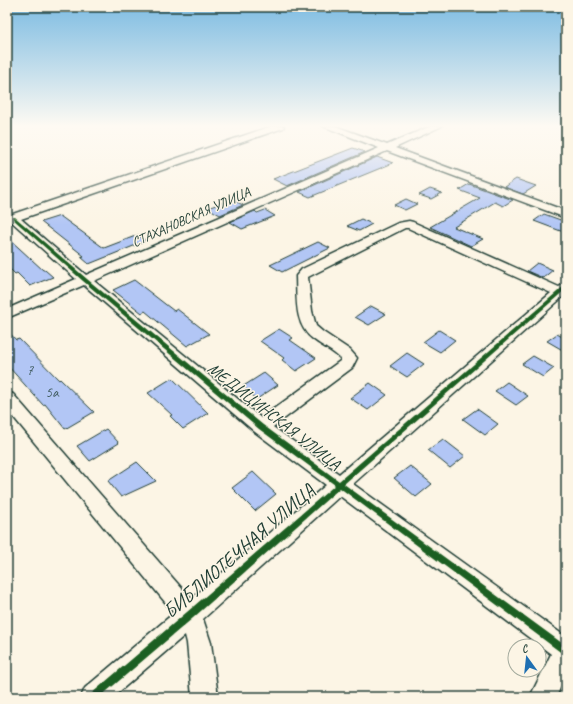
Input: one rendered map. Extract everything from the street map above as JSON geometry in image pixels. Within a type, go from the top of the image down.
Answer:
[{"type":"street","name":"МЕДИЦИНСКАЯ УЛИЦА","points":[[10,219],[185,159]]},
{"type":"street","name":"СТАХАНОВСКАЯ УЛИЦА","points":[[7,314],[362,159]]},
{"type":"street","points":[[416,159],[566,215]]},
{"type":"street","name":"МЕДИЦИНСКАЯ УЛИЦА","points":[[10,219],[261,427],[566,650]]},
{"type":"street","points":[[261,427],[348,364],[349,358],[345,352],[310,329],[306,321],[302,276],[306,272],[402,225],[409,224],[563,289]]},
{"type":"street","name":"БИБЛИОТЕЧНАЯ УЛИЦА","points":[[94,697],[563,289]]},
{"type":"street","points":[[7,398],[190,615],[199,644],[205,697]]},
{"type":"street","points":[[543,697],[566,650]]},
{"type":"building","points":[[325,159],[349,159],[287,186],[273,179]]},
{"type":"building","points":[[373,159],[382,159],[393,163],[310,197],[299,192]]},
{"type":"building","points":[[516,179],[536,186],[523,194],[504,187]]},
{"type":"building","points":[[469,184],[513,200],[503,206],[495,202],[454,227],[483,239],[471,246],[430,227],[480,198],[459,190]]},
{"type":"building","points":[[430,189],[442,193],[431,199],[419,195]]},
{"type":"building","points":[[231,199],[243,205],[220,215],[208,208]]},
{"type":"building","points":[[406,199],[417,204],[405,210],[394,205]]},
{"type":"building","points":[[265,210],[275,216],[242,229],[230,222],[255,211],[257,213]]},
{"type":"building","points":[[544,214],[566,222],[566,233],[534,221]]},
{"type":"building","points":[[60,216],[104,248],[138,235],[146,241],[89,264],[81,257],[84,256],[41,222]]},
{"type":"building","points":[[361,219],[372,224],[359,231],[347,226]]},
{"type":"building","points":[[7,237],[43,270],[53,277],[30,286],[17,273],[15,274],[7,266]]},
{"type":"building","points":[[318,242],[330,248],[282,272],[270,265]]},
{"type":"building","points":[[537,263],[553,270],[543,278],[527,271]]},
{"type":"building","points":[[134,280],[174,311],[177,309],[209,334],[187,346],[145,311],[142,313],[113,290]]},
{"type":"building","points":[[371,306],[386,314],[369,325],[355,317]]},
{"type":"building","points":[[279,329],[293,338],[290,340],[316,358],[296,371],[282,360],[284,358],[260,341]]},
{"type":"building","points":[[7,330],[16,340],[19,339],[59,380],[60,379],[94,412],[65,429],[45,404],[43,405],[7,365]]},
{"type":"building","points":[[439,330],[455,340],[440,352],[423,342]]},
{"type":"building","points":[[557,334],[566,339],[566,352],[547,341]]},
{"type":"building","points":[[407,353],[424,364],[407,377],[390,366]]},
{"type":"building","points":[[533,356],[554,368],[543,377],[522,364]]},
{"type":"building","points":[[264,373],[278,385],[257,399],[242,387]]},
{"type":"building","points":[[172,378],[208,413],[183,429],[170,416],[172,415],[148,393]]},
{"type":"building","points":[[507,382],[528,396],[516,405],[495,391]]},
{"type":"building","points":[[370,383],[387,395],[368,410],[350,398]]},
{"type":"building","points":[[477,409],[498,424],[485,435],[463,419]]},
{"type":"building","points":[[106,429],[119,443],[90,461],[77,446]]},
{"type":"building","points":[[443,439],[465,456],[450,468],[428,450]]},
{"type":"building","points":[[137,462],[156,481],[121,497],[108,481]]},
{"type":"building","points":[[410,466],[432,484],[416,497],[394,478]]},
{"type":"building","points":[[253,472],[276,494],[255,511],[232,488]]},
{"type":"cycle path","points":[[14,218],[85,280],[261,427],[566,651]]},
{"type":"cycle path","points":[[94,697],[566,287]]}]
